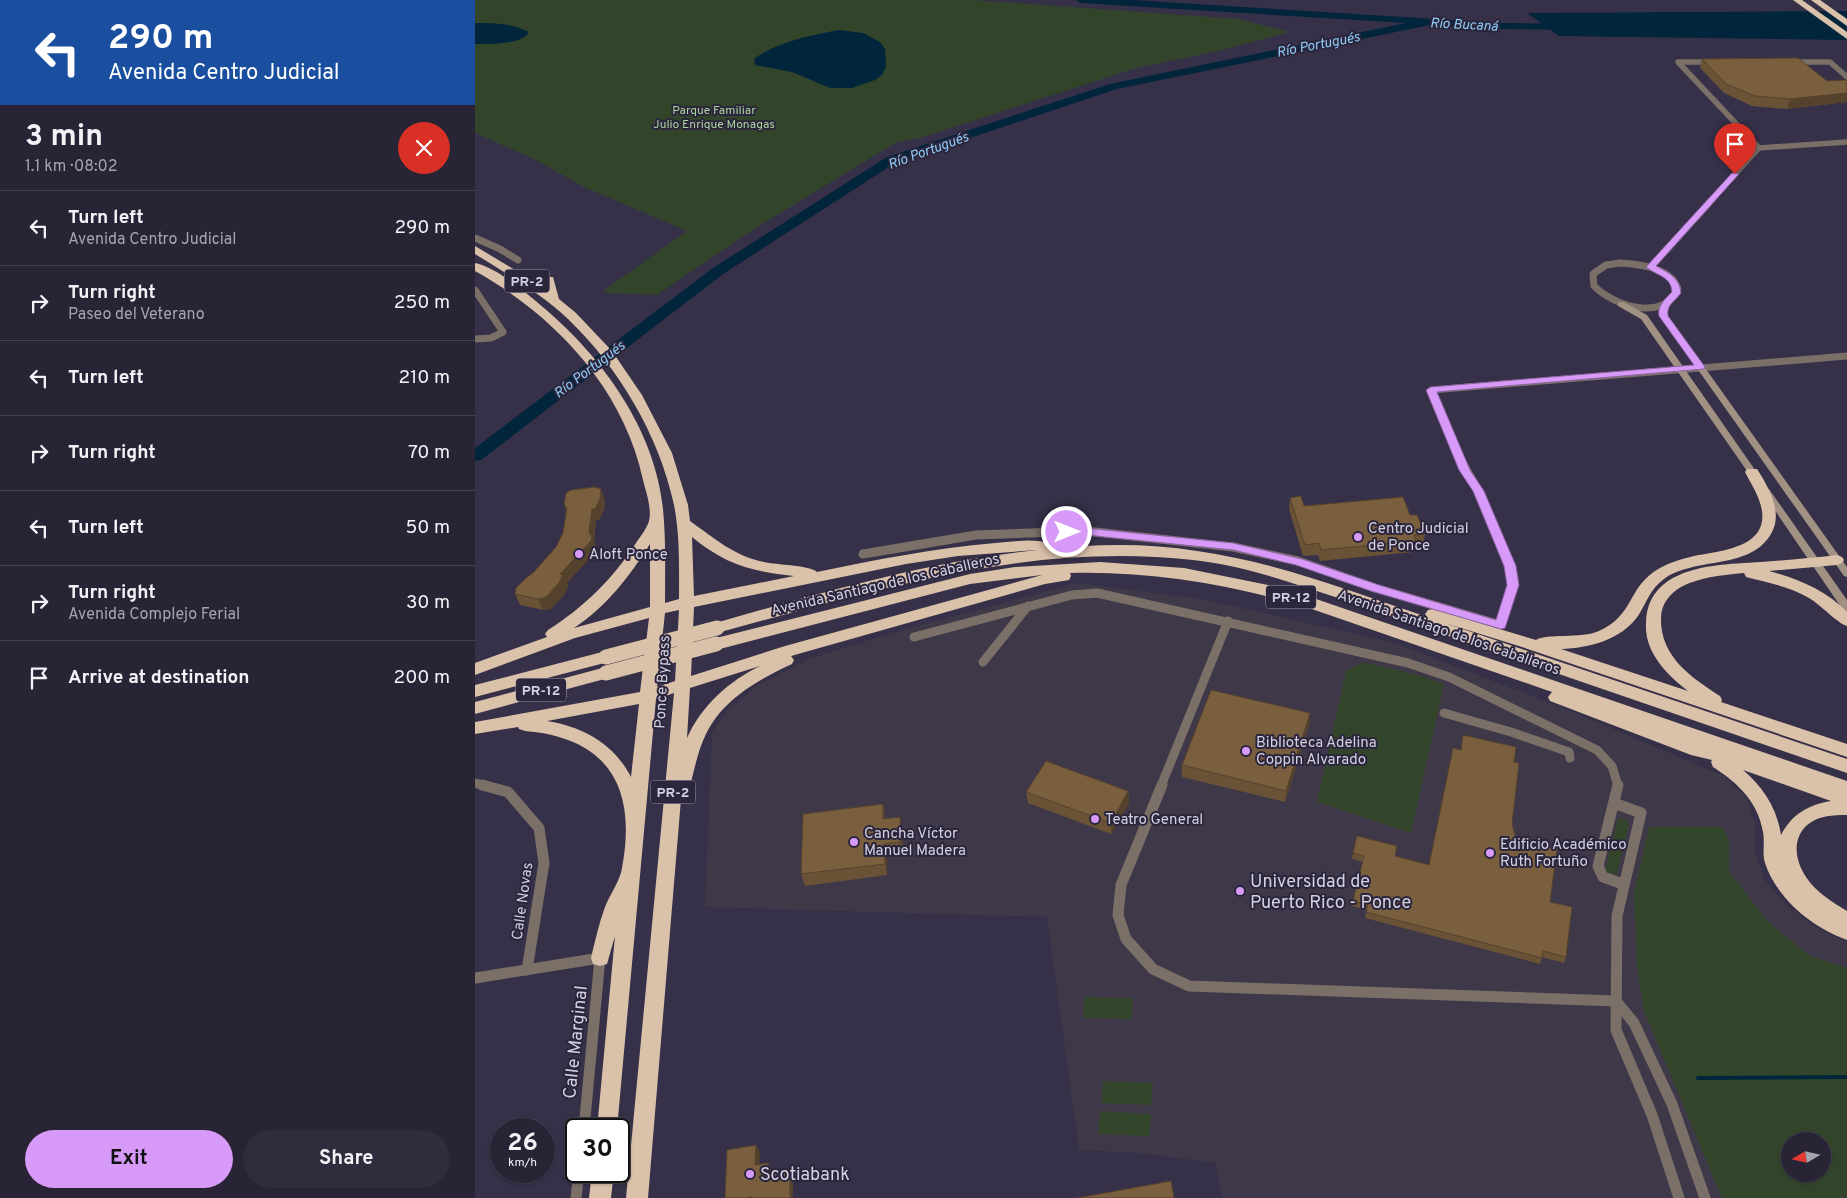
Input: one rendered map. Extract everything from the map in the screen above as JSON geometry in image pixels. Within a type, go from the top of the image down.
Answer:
[{"type":"highway","points":[[1797,0],[1847,36]]},
{"type":"highway","points":[[1815,0],[1847,23]]},
{"type":"highway","name":"Ponce Bypass","points":[[475,250],[513,272],[575,318],[608,354],[635,395],[665,453],[675,480],[683,523],[687,604],[679,742],[669,820],[649,1038],[637,1198]]},
{"type":"highway","name":"Ponce Bypass","points":[[475,266],[502,281],[528,300],[561,328],[588,357],[622,406],[646,461],[656,508],[659,610],[648,695],[608,1118]]},
{"type":"highway","points":[[549,279],[553,301]]},
{"type":"highway","points":[[1527,643],[1577,642],[1612,631],[1628,619],[1643,592],[1654,578],[1691,561],[1740,551],[1759,540],[1768,525],[1770,509],[1752,472]]},
{"type":"highway","points":[[512,655],[564,627],[602,598],[618,582],[657,520]]},
{"type":"highway","points":[[683,523],[719,551],[733,558],[784,571],[827,574]]},
{"type":"highway","points":[[475,669],[591,627],[659,610],[827,574],[958,551],[1032,545],[1083,551]]},
{"type":"highway","name":"Avenida Santiago de los Caballeros","points":[[475,708],[717,628],[966,565],[1036,554],[1083,551],[1168,552],[1231,562],[1287,576],[1847,766]]},
{"type":"highway","points":[[1736,714],[1701,692],[1675,672],[1659,648],[1653,625],[1656,606],[1662,595],[1671,587],[1698,573],[1837,560]]},
{"type":"highway","name":"Avenida Santiago de los Caballeros","points":[[475,691],[716,644],[970,579],[1006,572],[1081,566],[1150,568],[1207,576],[1267,589],[1499,667],[1847,788]]},
{"type":"highway","points":[[475,728],[648,695],[850,633],[1045,579],[1150,568]]},
{"type":"highway","points":[[1732,570],[1766,575],[1806,589],[1833,607],[1847,621]]},
{"type":"highway","points":[[1371,603],[1402,606],[1527,643],[1847,751]]},
{"type":"highway","points":[[669,820],[698,733],[722,699],[751,677],[768,668],[850,633]]},
{"type":"highway","points":[[1499,667],[1534,689],[1697,750],[1723,756],[1847,800]]},
{"type":"highway","points":[[506,723],[567,731],[599,747],[622,776],[637,821]]},
{"type":"highway","points":[[1697,750],[1732,770],[1755,792],[1769,817],[1773,837],[1772,854],[1780,875],[1806,906],[1825,921],[1847,932]]},
{"type":"highway","points":[[1847,808],[1827,808],[1806,814],[1795,824],[1787,843],[1790,866],[1799,882],[1818,902],[1847,920]]},
{"type":"highway","points":[[600,958],[614,908],[633,868]]},
{"type":"highway","points":[[600,1198],[602,1183]]},
{"type":"street","points":[[1721,62],[1678,62],[1759,148]]},
{"type":"street","points":[[1785,62],[1830,62],[1847,77]]},
{"type":"street","points":[[1651,267],[1759,148],[1847,142]]},
{"type":"street","points":[[475,238],[501,249],[517,260]]},
{"type":"street","points":[[1847,574],[1664,316],[1663,310],[1677,293],[1676,285],[1669,276],[1651,267],[1635,263],[1612,264],[1601,268],[1593,274],[1592,282],[1597,290],[1607,298],[1644,317],[1847,608]]},
{"type":"street","points":[[475,290],[503,332],[491,338],[475,339]]},
{"type":"street","points":[[1621,304],[1646,307],[1667,303]]},
{"type":"street","points":[[863,554],[976,535],[1086,531],[1233,546],[1298,562],[1375,588],[1501,625],[1513,585],[1510,566],[1478,491],[1465,470],[1431,390],[1680,368],[1847,356]]},
{"type":"street","points":[[914,637],[1072,595],[1097,593],[1408,663],[1449,677],[1597,750],[1609,760],[1617,774],[1618,786],[1598,866],[1603,877],[1623,884]]},
{"type":"street","points":[[983,662],[1028,606]]},
{"type":"street","points":[[1228,621],[1121,885],[1118,915],[1125,939],[1153,969],[1189,986],[1616,1001],[1634,1023],[1672,1104],[1705,1198]]},
{"type":"street","points":[[1444,713],[1511,732],[1569,755],[1567,745],[1571,738]]},
{"type":"street","name":"Calle Novas","points":[[475,783],[508,792],[539,828],[544,863],[527,970]]},
{"type":"street","points":[[1613,803],[1641,812],[1617,916],[1616,1030],[1652,1115],[1679,1198]]},
{"type":"street","points":[[475,978],[600,958]]},
{"type":"street","name":"Calle Marginal","points":[[585,1118],[600,958]]},
{"type":"street","points":[[576,1198],[578,1183]]},
{"type":"shaded area","name":"Universidad de Puerto Rico - Ponce","points":[[1078,583],[1202,599],[1395,643],[1563,708],[1724,776],[1747,799],[1755,823],[1755,852],[1764,879],[1785,904],[1815,927],[1847,942],[1847,1198],[1222,1198],[1216,1163],[1139,1153],[1079,1150],[1047,917],[705,907],[712,732],[728,710],[756,686],[809,659],[901,630]]},
{"type":"green space","name":"Parque Familiar Julio Enrique Monagas","points":[[475,0],[973,0],[1238,19],[1290,32],[1218,51],[1136,68],[920,138],[895,143],[751,231],[657,295],[608,293],[603,291],[687,231],[584,187],[534,159],[475,133]]},
{"type":"green space","points":[[1363,662],[1419,675],[1444,684],[1411,833],[1317,802],[1346,671]]},
{"type":"green space","points":[[1618,818],[1625,819],[1629,824],[1617,874],[1611,874],[1606,871],[1606,867]]},
{"type":"green space","points":[[1649,827],[1723,827],[1729,840],[1729,871],[1767,921],[1810,956],[1847,968],[1847,1198],[1722,1198],[1644,1011],[1637,968],[1634,893]]},
{"type":"green space","points":[[1084,997],[1133,998],[1132,1019],[1083,1018]]},
{"type":"green space","points":[[1103,1081],[1153,1083],[1151,1105],[1101,1103]]},
{"type":"green space","points":[[1100,1111],[1151,1114],[1149,1136],[1098,1134]]},
{"type":"water","name":"Río Bucaná","points":[[1847,11],[1847,40],[1559,36],[1527,13]]},
{"type":"water","points":[[475,23],[510,25],[529,32],[513,42],[475,44]]},
{"type":"water","points":[[839,30],[863,33],[880,42],[885,49],[886,67],[882,75],[875,80],[852,88],[830,88],[792,72],[755,65],[754,59],[773,48],[806,37]]},
{"type":"building","points":[[1798,58],[1827,81],[1847,80],[1847,93],[1790,99],[1755,96],[1726,84],[1702,59]]},
{"type":"building","points":[[595,487],[601,489],[600,499],[595,509],[592,509],[589,532],[592,537],[591,541],[560,574],[563,575],[559,583],[546,597],[538,599],[515,594],[516,588],[533,573],[556,547],[563,533],[567,508],[564,504],[566,493],[571,490]]},
{"type":"building","name":"Centro Judicial de Ponce","points":[[1301,496],[1304,506],[1403,497],[1410,515],[1417,515],[1425,534],[1414,535],[1416,541],[1321,550],[1319,543],[1305,545],[1290,498]]},
{"type":"building","name":"Biblioteca Adelina Coppin Alvarado","points":[[1211,690],[1310,713],[1286,791],[1182,765]]},
{"type":"building","name":"Edificio Académico Ruth Fortuño","points":[[1463,735],[1516,747],[1514,762],[1519,763],[1512,824],[1516,839],[1557,849],[1550,902],[1572,907],[1566,957],[1543,951],[1542,958],[1366,912],[1368,905],[1353,901],[1364,856],[1353,853],[1357,836],[1397,846],[1395,856],[1429,865],[1453,748],[1461,750]]},
{"type":"building","name":"Teatro General","points":[[1046,761],[1128,791],[1111,823],[1026,792]]},
{"type":"building","name":"Cancha Víctor Manuel Madera","points":[[883,804],[883,819],[900,817],[900,842],[884,844],[885,864],[801,874],[803,814]]},
{"type":"building","name":"Scotiabank","points":[[756,1145],[755,1165],[768,1163],[768,1173],[790,1169],[790,1198],[725,1198],[727,1150]]},
{"type":"building","points":[[1171,1181],[1174,1198],[1077,1198]]},
{"type":"waterway","name":"Río Bucaná","points":[[1081,0],[1500,26],[1571,27]]},
{"type":"waterway","name":"Río Portugués","points":[[475,456],[718,271],[891,160],[1114,86],[1429,22]]},
{"type":"waterway","points":[[1698,1078],[1847,1077]]},
{"type":"place","name":"Centro Judicial de Ponce","points":[[1358,537]]},
{"type":"place","name":"Aloft Ponce","points":[[579,554]]},
{"type":"place","name":"Biblioteca Adelina Coppin Alvarado","points":[[1246,751]]},
{"type":"place","name":"Teatro General","points":[[1095,819]]},
{"type":"place","name":"Cancha Víctor Manuel Madera","points":[[854,842]]},
{"type":"place","name":"Edificio Académico Ruth Fortuño","points":[[1490,853]]},
{"type":"place","name":"Universidad de Puerto Rico - Ponce","points":[[1240,891]]},
{"type":"place","name":"Scotiabank","points":[[750,1174]]},
{"type":"route","points":[[1067,532],[1086,531],[1233,546],[1298,562],[1375,588],[1501,625],[1513,585],[1510,566],[1478,491],[1465,470],[1431,390],[1700,367],[1664,316],[1663,310],[1677,293],[1676,285],[1669,276],[1651,267],[1735,174]]}]
